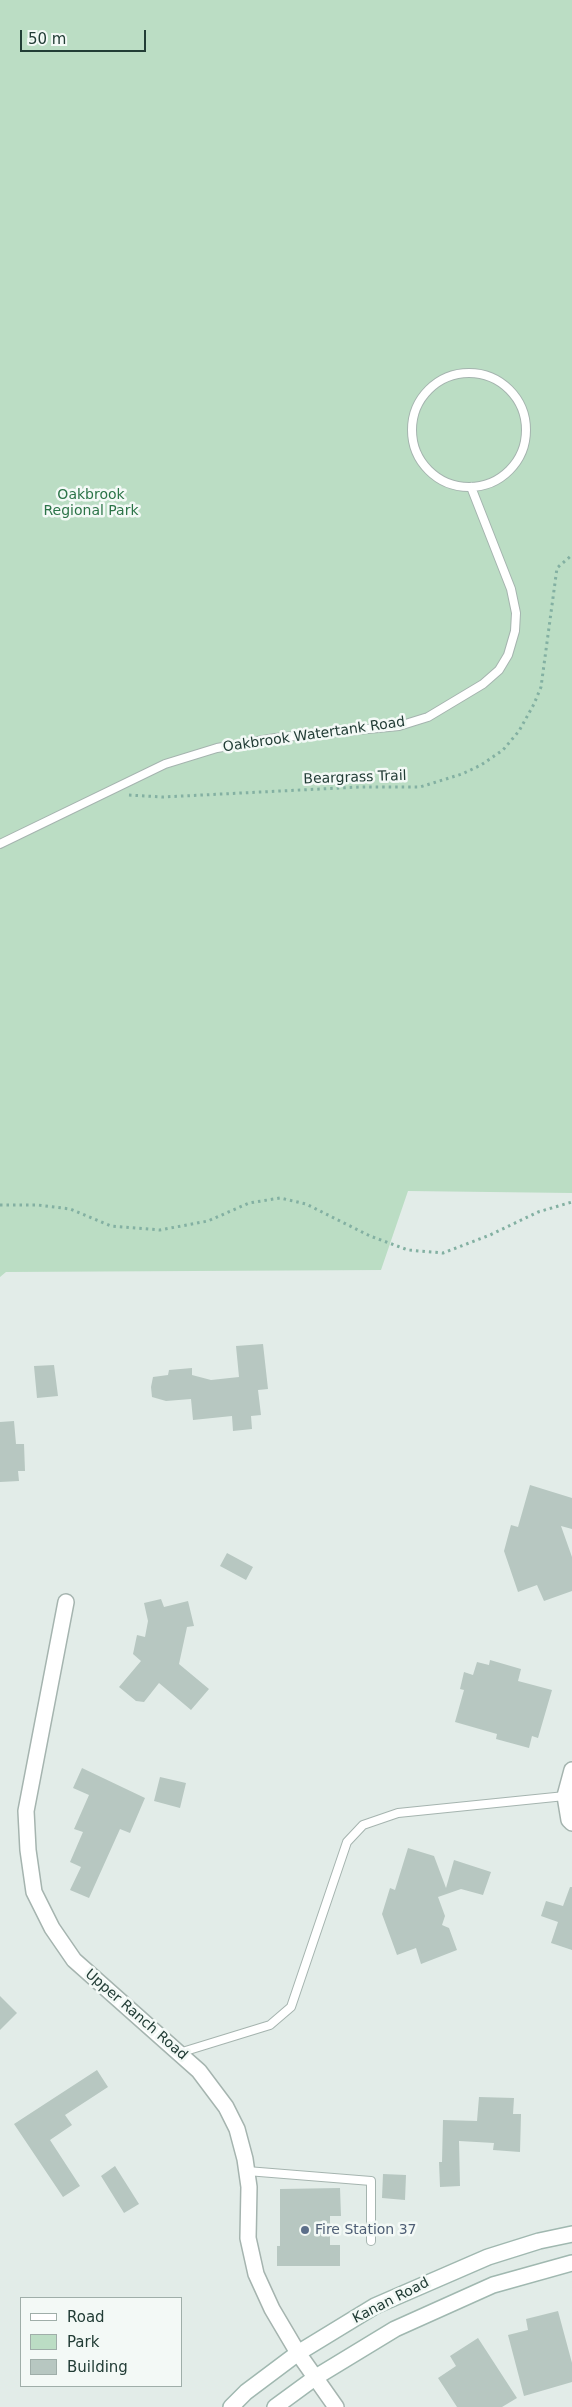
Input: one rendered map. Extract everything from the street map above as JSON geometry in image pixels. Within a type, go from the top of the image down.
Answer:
[{"type":"street","name":"Upper Ranch Road","points":[[66,1602],[26,1812],[28,1850],[34,1892],[52,1928],[74,1960],[199,2071],[226,2107],[237,2129],[247,2171],[248,2238],[256,2274],[272,2308],[298,2353],[336,2407]]},
{"type":"street","points":[[572,1770],[565,1796],[569,1820],[572,1824]]},
{"type":"street","name":"Kanan Road","points":[[231,2407],[246,2392],[298,2353],[375,2306],[488,2257],[539,2241],[572,2234]]},
{"type":"street","name":"Kanan Road","points":[[275,2407],[316,2377],[395,2329],[494,2285],[572,2263]]},
{"type":"lane","points":[[474,373],[493,378],[509,388],[520,404],[526,422],[526,441],[519,459],[506,474],[490,484],[471,488],[452,485],[435,477],[422,464],[414,447],[411,428],[415,410],[424,394],[438,381],[456,374],[474,373]]},
{"type":"lane","name":"Oakbrook Watertank Road","points":[[0,844],[165,764],[217,748],[274,738],[399,726],[428,716],[484,684],[499,670],[508,655],[515,630],[516,613],[511,589],[471,488]]},
{"type":"lane","points":[[179,2053],[270,2025],[291,2007],[347,1842],[363,1825],[398,1813],[565,1796]]},
{"type":"lane","points":[[247,2171],[371,2181],[371,2241]]},
{"type":"path","name":"Beargrass Trail","points":[[124,794],[163,797],[359,787],[420,787],[462,774],[481,765],[503,750],[519,731],[534,704],[541,686],[557,568],[572,555]]},
{"type":"path","points":[[0,1205],[38,1205],[70,1209],[111,1226],[160,1230],[208,1221],[249,1204],[280,1198],[306,1204],[370,1236],[408,1250],[443,1253],[490,1235],[538,1212],[572,1202]]},
{"type":"green space","name":"Oakbrook Regional Park","points":[[0,0],[572,0],[572,1193],[408,1191],[381,1270],[6,1272],[0,1277]]},
{"type":"building","points":[[263,1344],[268,1389],[258,1390],[261,1415],[251,1416],[252,1429],[233,1431],[232,1416],[193,1420],[191,1399],[166,1401],[152,1397],[153,1377],[168,1375],[169,1370],[192,1368],[192,1375],[211,1380],[239,1377],[236,1346]]},
{"type":"building","points":[[54,1365],[58,1396],[37,1398],[34,1366]]},
{"type":"building","points":[[14,1421],[16,1444],[24,1444],[25,1471],[18,1471],[19,1481],[0,1482],[0,1422]]},
{"type":"building","points":[[530,1485],[572,1498],[572,1529],[561,1526],[572,1557],[572,1591],[544,1601],[537,1585],[518,1592],[504,1551],[511,1525],[518,1527]]},
{"type":"building","points":[[227,1553],[253,1567],[246,1580],[220,1566]]},
{"type":"building","points":[[161,1599],[164,1607],[188,1601],[194,1626],[187,1627],[179,1664],[209,1689],[191,1710],[159,1683],[144,1702],[136,1701],[119,1687],[141,1661],[133,1654],[137,1635],[145,1637],[148,1621],[144,1603]]},
{"type":"building","points":[[490,1660],[521,1669],[518,1681],[552,1690],[538,1738],[532,1736],[529,1748],[496,1739],[497,1734],[455,1722],[464,1690],[460,1689],[464,1672],[473,1675],[477,1662],[489,1665]]},
{"type":"building","points":[[82,1768],[145,1798],[130,1833],[120,1829],[89,1898],[70,1890],[81,1867],[70,1862],[83,1832],[74,1829],[89,1795],[73,1788]]},
{"type":"building","points":[[160,1777],[186,1783],[180,1808],[154,1801]]},
{"type":"building","points":[[408,1848],[434,1856],[446,1888],[454,1860],[491,1872],[483,1895],[461,1889],[438,1897],[445,1916],[442,1925],[449,1928],[457,1950],[421,1964],[416,1948],[397,1955],[382,1914],[390,1888],[395,1890]]},
{"type":"building","points":[[570,1887],[572,1887],[572,1950],[551,1943],[558,1922],[541,1916],[546,1901],[563,1906]]},
{"type":"building","points":[[0,1996],[17,2013],[0,2030]]},
{"type":"building","points":[[97,2070],[108,2087],[65,2115],[72,2125],[50,2140],[80,2186],[63,2197],[14,2124]]},
{"type":"building","points":[[479,2097],[514,2098],[513,2114],[521,2114],[520,2152],[493,2150],[494,2143],[459,2141],[460,2186],[440,2187],[439,2162],[442,2162],[443,2120],[477,2121]]},
{"type":"building","points":[[115,2166],[139,2204],[124,2213],[101,2176]]},
{"type":"building","points":[[383,2174],[406,2175],[405,2200],[382,2198]]},
{"type":"building","name":"Fire Station 37","points":[[340,2188],[341,2216],[330,2216],[330,2245],[340,2245],[340,2266],[277,2266],[277,2246],[280,2246],[280,2189]]},
{"type":"building","points":[[558,2311],[572,2363],[572,2382],[524,2396],[508,2335],[528,2330],[526,2319]]},
{"type":"building","points":[[478,2338],[517,2398],[502,2407],[457,2407],[438,2378],[456,2366],[450,2356]]},
{"type":"place","name":"Fire Station 37","points":[[305,2230]]}]
